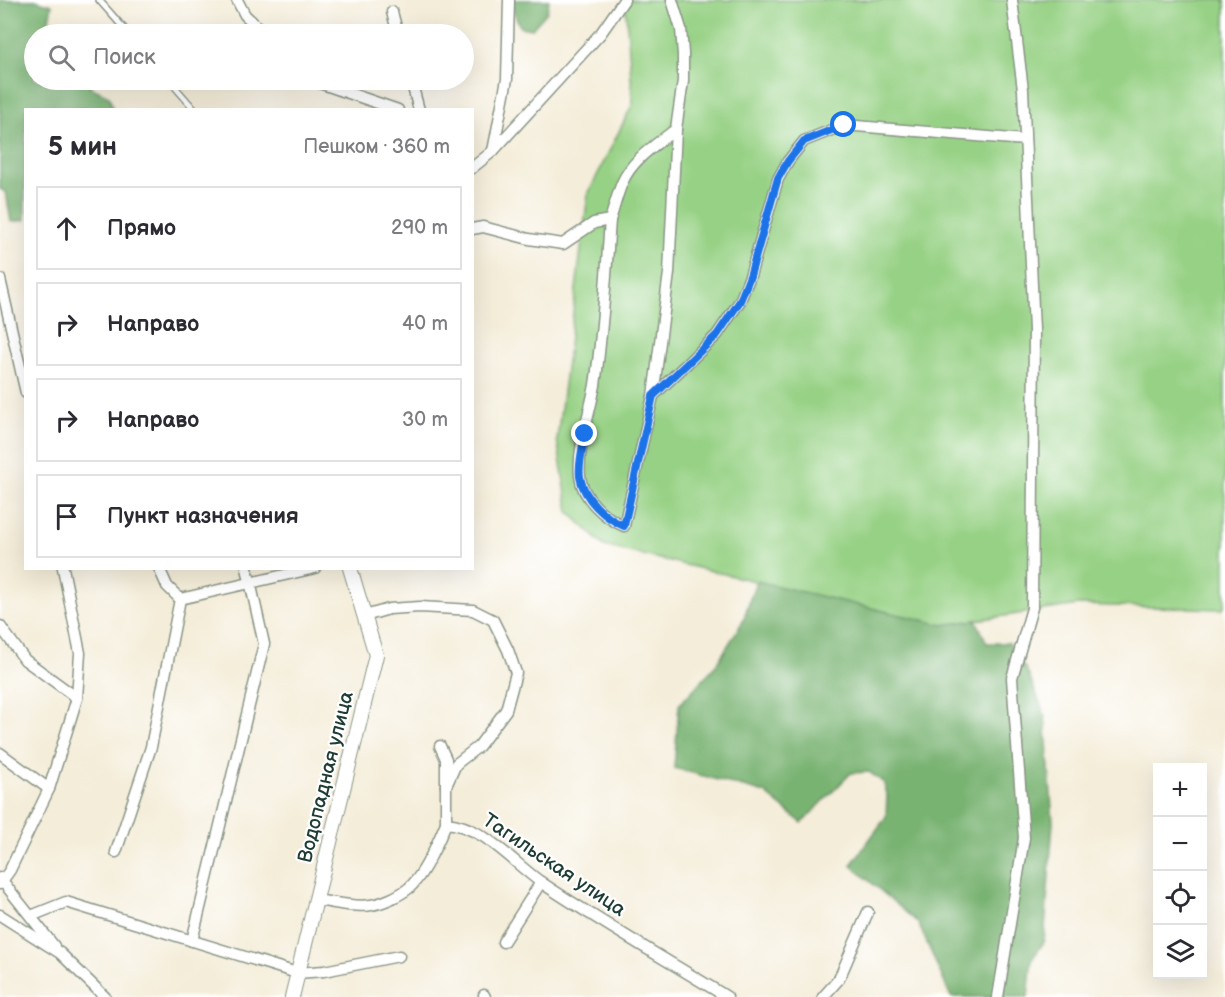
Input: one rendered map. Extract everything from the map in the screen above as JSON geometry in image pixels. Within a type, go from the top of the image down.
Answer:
[{"type":"street","points":[[237,0],[245,15],[254,24]]},
{"type":"street","points":[[493,151],[507,79],[509,0]]},
{"type":"street","points":[[474,166],[493,151],[600,33],[624,0]]},
{"type":"street","points":[[672,0],[681,28],[683,81],[676,129],[669,273],[653,396],[624,526],[605,515],[593,502],[580,476],[604,318],[610,220],[622,182],[633,165],[676,129]]},
{"type":"street","points":[[998,997],[1024,838],[1012,678],[1032,608],[1034,330],[1023,90],[1012,0]]},
{"type":"street","points":[[392,12],[395,24]]},
{"type":"street","points":[[340,90],[392,108]]},
{"type":"street","points":[[414,90],[419,108]]},
{"type":"street","points":[[653,396],[717,335],[740,301],[750,276],[778,178],[804,141],[844,125],[1025,140]]},
{"type":"street","points":[[474,229],[483,227],[529,239],[562,244],[594,223],[610,220]]},
{"type":"street","points":[[0,279],[24,384]]},
{"type":"street","points":[[63,570],[80,653],[76,698],[49,789],[10,870],[1,880],[60,953],[105,997]]},
{"type":"street","points":[[160,570],[167,586],[180,598]]},
{"type":"street","points":[[192,941],[264,644],[248,570]]},
{"type":"street","points":[[180,598],[306,570]]},
{"type":"street","name":"Водопадная улица","points":[[292,997],[376,655],[351,570]]},
{"type":"street","points":[[116,852],[151,747],[180,598]]},
{"type":"street","points":[[365,616],[389,609],[420,607],[473,610],[493,620],[508,650],[516,673],[506,710],[479,746],[456,764],[446,786]]},
{"type":"street","points":[[0,626],[25,660],[76,698]]},
{"type":"street","points":[[315,900],[369,906],[387,901],[410,887],[436,848],[446,823],[446,759],[440,746]]},
{"type":"street","points":[[0,753],[49,789]]},
{"type":"street","name":"Тагильская улица","points":[[446,823],[458,824],[482,836],[541,882],[727,997]]},
{"type":"street","points":[[503,942],[541,882]]},
{"type":"street","points":[[31,916],[66,902],[297,973],[324,971],[399,956]]},
{"type":"street","points":[[823,997],[839,979],[868,912]]},
{"type":"street","points":[[0,915],[60,953]]},
{"type":"lane","points":[[99,0],[120,24]]},
{"type":"lane","points":[[178,90],[193,108]]},
{"type":"green space","points":[[0,0],[35,0],[52,5],[48,24],[24,24],[24,90],[96,90],[109,96],[113,108],[24,108],[24,220],[11,222],[6,192],[0,189]]},
{"type":"green space","points":[[509,0],[549,0],[547,12],[532,29],[520,27]]},
{"type":"green space","points":[[625,0],[1225,0],[1225,603],[1223,609],[1078,605],[943,625],[604,546],[569,512],[557,440],[588,194],[633,103]]},
{"type":"green space","points":[[756,581],[943,625],[976,620],[987,643],[1009,643],[1027,671],[1045,715],[1053,822],[1044,942],[1032,959],[1028,997],[951,997],[918,923],[851,865],[886,817],[887,794],[884,783],[869,772],[851,773],[802,823],[765,793],[674,768],[679,705],[716,665],[743,621]]},
{"type":"route","points":[[585,434],[580,476],[583,486],[605,515],[624,526],[653,396],[717,335],[740,301],[750,276],[778,178],[788,161],[804,141],[844,125]]}]
